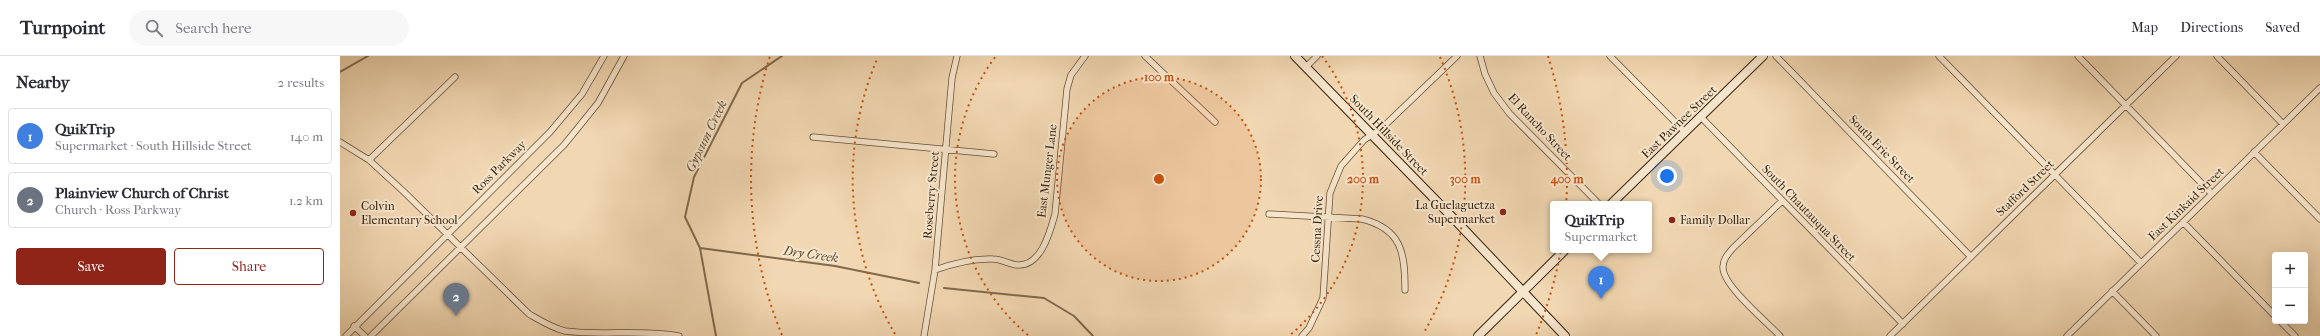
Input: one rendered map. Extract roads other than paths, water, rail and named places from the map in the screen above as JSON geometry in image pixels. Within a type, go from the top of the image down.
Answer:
[{"type":"main road","name":"South Hillside Street","points":[[1295,56],[1373,135],[1565,336]]},
{"type":"main road","name":"East Pawnee Street","points":[[1614,201],[1763,56]]},
{"type":"main road","points":[[1478,336],[1562,253]]},
{"type":"street","name":"Ross Parkway","points":[[346,336],[354,326],[568,112],[589,84],[604,56]]},
{"type":"street","points":[[372,336],[582,124],[602,96],[624,56]]},
{"type":"street","name":"Roseberry Street","points":[[924,336],[935,270],[952,78],[957,56]]},
{"type":"street","name":"East Munger Lane","points":[[935,270],[971,260],[994,259],[1018,265],[1032,261],[1040,251],[1050,234],[1055,214],[1067,89],[1071,74],[1085,56]]},
{"type":"street","points":[[1145,56],[1215,122]]},
{"type":"street","points":[[1306,67],[1317,56]]},
{"type":"street","name":"Cessna Drive","points":[[1302,336],[1312,321],[1323,298],[1328,217],[1332,183],[1341,166],[1364,140],[1387,124],[1456,56]]},
{"type":"street","name":"El Rancho Street","points":[[1480,56],[1485,74],[1494,93],[1509,113],[1596,201]]},
{"type":"street","points":[[1611,56],[1685,132]]},
{"type":"street","name":"South Erie Street","points":[[1776,56],[1971,257]]},
{"type":"street","points":[[1939,56],[2141,263]]},
{"type":"street","points":[[2078,56],[2212,194]]},
{"type":"street","name":"Stafford Street","points":[[1890,336],[2176,56]]},
{"type":"street","points":[[2217,56],[2283,124]]},
{"type":"street","points":[[369,160],[455,77]]},
{"type":"street","name":"East Kinkaid Street","points":[[2067,336],[2320,88]]},
{"type":"street","name":"South Chautauqua Street","points":[[1701,117],[1903,324]]},
{"type":"street","points":[[813,137],[994,154]]},
{"type":"street","points":[[340,142],[369,160],[529,314],[549,326],[566,331],[588,334],[636,333],[679,336]]},
{"type":"street","points":[[2254,152],[2320,220]]},
{"type":"street","points":[[1780,336],[1731,286],[1723,272],[1723,265],[1726,256],[1733,248],[1782,201]]},
{"type":"street","points":[[1269,214],[1362,219],[1376,223],[1388,230],[1398,242],[1405,261],[1405,290]]},
{"type":"street","points":[[2183,222],[2272,313]]},
{"type":"street","points":[[2112,291],[2156,336]]},
{"type":"street","points":[[2283,324],[2295,336]]},
{"type":"street","points":[[354,326],[365,336]]},
{"type":"waterway","points":[[340,72],[368,56]]},
{"type":"waterway","name":"Gypsum Creek","points":[[716,336],[700,248],[685,217],[694,177],[742,83],[782,56]]},
{"type":"waterway","name":"Dry Creek","points":[[700,248],[835,266],[919,283]]},
{"type":"waterway","name":"Dry Creek","points":[[944,288],[1044,298],[1074,316],[1093,336]]},
{"type":"place","name":"La Guelaguetza Supermarket","points":[[1503,212]]},
{"type":"place","name":"Colvin Elementary School","points":[[353,213]]},
{"type":"place","name":"Family Dollar","points":[[1672,220]]},
{"type":"place","name":"QuikTrip","points":[[1601,299]]},
{"type":"place","name":"Plainview Church of Christ","points":[[456,316]]}]
